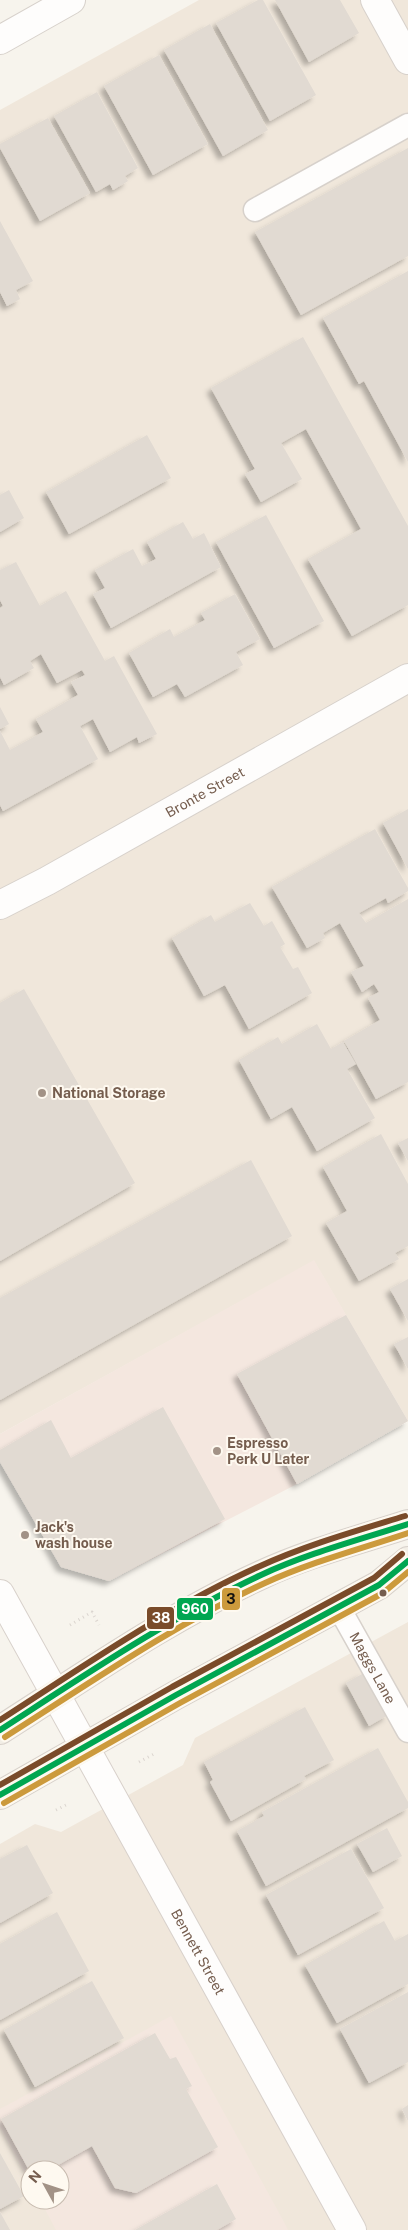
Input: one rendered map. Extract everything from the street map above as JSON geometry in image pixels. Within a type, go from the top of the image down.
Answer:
[{"type":"main road","points":[[0,40],[71,0]]},
{"type":"main road","points":[[375,0],[408,60]]},
{"type":"main road","name":"Bronte Street","points":[[0,905],[408,678]]},
{"type":"main road","points":[[0,1730],[133,1645],[232,1589],[262,1574],[319,1552],[408,1524]]},
{"type":"main road","points":[[0,1795],[176,1695],[379,1585],[408,1561]]},
{"type":"main road","name":"Bennett Street","points":[[0,1594],[352,2230]]},
{"type":"lane","points":[[255,210],[408,125]]},
{"type":"lane","name":"Maggs Lane","points":[[338,1606],[408,1731]]},
{"type":"path","points":[[70,1625],[92,1612]]},
{"type":"path","points":[[139,1762],[154,1754]]},
{"type":"path","points":[[56,1810],[68,1804]]},
{"type":"shaded area","points":[[199,0],[408,0],[408,1421],[314,1261],[0,1434],[0,110]]},
{"type":"shaded area","points":[[314,1260],[408,1421],[297,1484],[109,1581],[61,1567],[0,1462],[0,1434]]},
{"type":"shaded area","points":[[408,1622],[408,2230],[0,2230],[0,1844],[35,1824],[61,1832],[183,1765],[195,1738]]},
{"type":"shaded area","points":[[171,2016],[288,2230],[56,2230],[45,2210],[70,2210],[70,2160],[20,2160],[20,2165],[0,2128],[0,2109]]},
{"type":"building","points":[[258,0],[263,0],[316,95],[270,121],[216,23]]},
{"type":"building","points":[[275,0],[340,0],[359,33],[309,62]]},
{"type":"building","points":[[210,24],[268,130],[223,156],[164,50]]},
{"type":"building","points":[[159,55],[208,144],[153,175],[104,86]]},
{"type":"building","points":[[97,92],[138,168],[125,176],[128,181],[113,190],[110,184],[96,192],[54,116]]},
{"type":"building","points":[[48,118],[90,193],[40,221],[0,148],[0,144]]},
{"type":"building","points":[[408,148],[408,256],[301,315],[255,232]]},
{"type":"building","points":[[0,221],[33,281],[16,290],[20,299],[7,306],[0,292]]},
{"type":"building","points":[[408,271],[408,462],[364,381],[359,384],[323,318]]},
{"type":"building","points":[[303,337],[408,526],[408,605],[352,636],[308,559],[361,529],[306,429],[281,443],[302,479],[261,502],[245,474],[255,469],[211,388]]},
{"type":"building","points":[[147,435],[171,478],[69,534],[46,492]]},
{"type":"building","points":[[9,490],[24,518],[0,532],[0,495]]},
{"type":"building","points":[[266,515],[324,621],[274,648],[216,542]]},
{"type":"building","points":[[183,522],[193,539],[204,533],[221,567],[111,628],[93,594],[105,588],[95,570],[133,549],[142,566],[156,559],[147,542]]},
{"type":"building","points":[[16,562],[40,606],[66,591],[105,661],[114,656],[157,734],[139,743],[137,737],[110,752],[93,719],[80,726],[98,759],[3,811],[0,805],[0,731],[10,750],[43,732],[36,719],[78,695],[71,682],[85,675],[82,670],[57,683],[41,654],[30,661],[34,668],[4,685],[0,677],[0,608],[3,606],[0,600],[0,570]]},
{"type":"building","points":[[235,594],[260,639],[236,652],[243,665],[185,697],[177,684],[153,697],[129,653],[170,629],[174,637],[205,620],[201,613]]},
{"type":"building","points":[[0,707],[9,724],[0,729]]},
{"type":"building","points":[[408,809],[408,869],[383,823]]},
{"type":"building","points":[[375,829],[408,888],[408,891],[388,903],[386,898],[359,913],[366,923],[408,899],[408,1082],[376,1099],[344,1041],[380,1020],[368,998],[379,992],[374,984],[362,992],[351,972],[364,966],[340,923],[323,933],[325,938],[307,948],[272,887]]},
{"type":"building","points":[[250,903],[264,926],[272,921],[285,944],[280,947],[293,969],[298,967],[312,993],[249,1029],[225,985],[204,996],[172,938],[211,915],[215,922]]},
{"type":"building","name":"National Storage","points":[[24,989],[135,1183],[0,1261],[0,1003]]},
{"type":"building","points":[[317,1024],[331,1049],[343,1042],[356,1064],[347,1069],[375,1118],[317,1151],[292,1107],[271,1119],[239,1060],[278,1037],[282,1044]]},
{"type":"building","points":[[381,1134],[408,1184],[408,1246],[395,1253],[399,1259],[359,1281],[326,1223],[347,1211],[323,1167]]},
{"type":"building","points":[[408,1138],[408,1161],[398,1143]]},
{"type":"building","points":[[251,1160],[292,1236],[0,1400],[0,1298]]},
{"type":"building","points":[[408,1279],[408,1321],[390,1289]]},
{"type":"building","points":[[346,1315],[408,1421],[297,1484],[237,1374]]},
{"type":"building","points":[[408,1337],[408,1369],[394,1344]]},
{"type":"building","points":[[163,1407],[225,1519],[109,1581],[61,1567],[0,1462],[0,1450],[51,1420],[71,1458]]},
{"type":"building","points":[[364,1673],[388,1715],[369,1726],[346,1683]]},
{"type":"building","points":[[305,1707],[334,1760],[304,1776],[306,1779],[231,1821],[210,1782],[213,1780],[204,1762]]},
{"type":"building","points":[[378,1748],[408,1802],[408,1808],[266,1886],[237,1831],[264,1816],[262,1812]]},
{"type":"building","points":[[387,1828],[402,1856],[373,1872],[357,1844]]},
{"type":"building","points":[[27,1845],[53,1893],[0,1923],[0,1859]]},
{"type":"building","points":[[351,1849],[384,1908],[298,1955],[266,1895]]},
{"type":"building","points":[[57,1912],[89,1971],[0,2020],[0,1944]]},
{"type":"building","points":[[384,1921],[395,1941],[408,1934],[408,1984],[337,2023],[305,1965]]},
{"type":"building","points":[[92,1981],[124,2038],[35,2087],[4,2030]]},
{"type":"building","points":[[408,1992],[408,2062],[369,2083],[340,2029]]},
{"type":"building","points":[[155,2033],[170,2059],[176,2057],[192,2086],[186,2089],[218,2147],[136,2193],[115,2188],[92,2146],[67,2160],[24,2160],[1,2119]]},
{"type":"building","points":[[408,2105],[408,2121],[402,2109]]},
{"type":"building","points":[[0,2153],[20,2189],[20,2198],[0,2209]]},
{"type":"building","points":[[217,2184],[236,2219],[217,2230],[135,2230]]},
{"type":"building","points":[[0,2212],[10,2230],[0,2230]]},
{"type":"transit line","name":"38","points":[[0,1720],[126,1639],[224,1583],[294,1552],[405,1516]]},
{"type":"transit line","name":"960","points":[[0,1730],[160,1628],[227,1592],[297,1560],[408,1524]]},
{"type":"transit line","name":"3","points":[[5,1737],[132,1655],[231,1599],[300,1569],[408,1533]]},
{"type":"transit line","name":"38","points":[[0,1785],[172,1687],[374,1578],[402,1554]]},
{"type":"transit line","name":"960","points":[[0,1795],[176,1695],[379,1585],[408,1561]]},
{"type":"transit line","name":"3","points":[[4,1803],[180,1703],[383,1593],[408,1572]]},
{"type":"place","name":"National Storage","points":[[42,1093]]},
{"type":"place","name":"Espresso Perk U Later","points":[[217,1451]]},
{"type":"place","name":"Jack's wash house","points":[[25,1535]]}]
